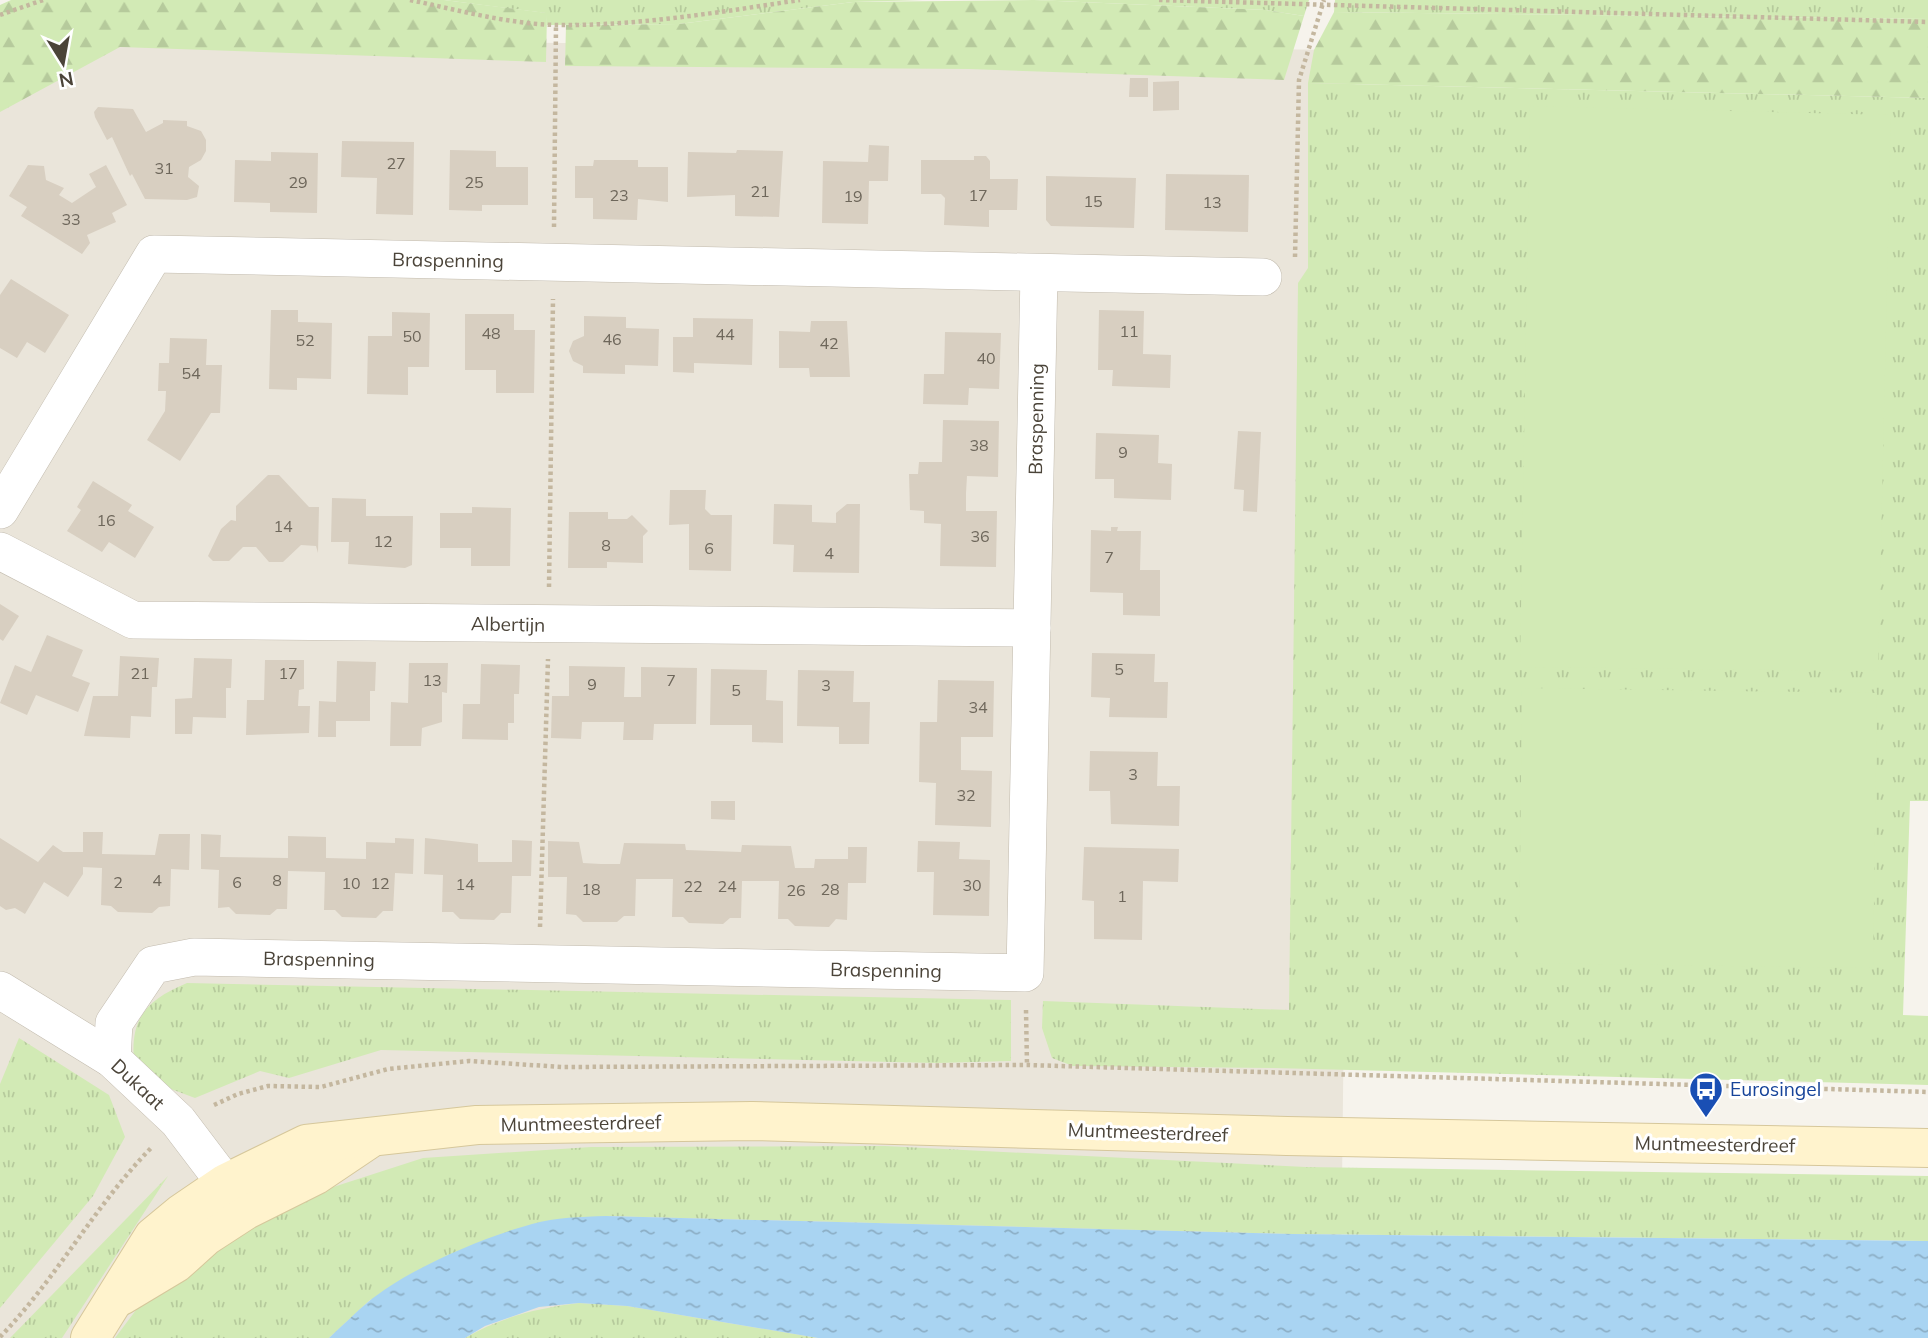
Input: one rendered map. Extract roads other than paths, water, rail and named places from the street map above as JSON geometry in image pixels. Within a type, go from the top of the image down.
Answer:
[{"type":"main road","name":"Muntmeesterdreef","points":[[90,1338],[116,1299],[176,1263],[206,1236],[236,1197],[316,1175],[369,1139],[477,1125],[752,1121],[1301,1136],[1928,1148]]},
{"type":"street","name":"Braspenning","points":[[0,510],[155,254],[1263,277]]},
{"type":"street","name":"Braspenning","points":[[113,1059],[114,1023],[153,965],[194,957],[1025,973],[1040,273]]},
{"type":"street","name":"Albertijn","points":[[0,551],[133,620],[1032,628]]},
{"type":"street","name":"Dukaat","points":[[1,992],[113,1059],[178,1121],[236,1197]]},
{"type":"water","points":[[606,1216],[1293,1234],[1928,1241],[1928,1338],[818,1338],[627,1306],[579,1303],[539,1307],[485,1326],[465,1338],[329,1338],[385,1289],[447,1256],[491,1237],[541,1222]]},
{"type":"place","name":"Eurosingel","points":[[1706,1119]]}]
